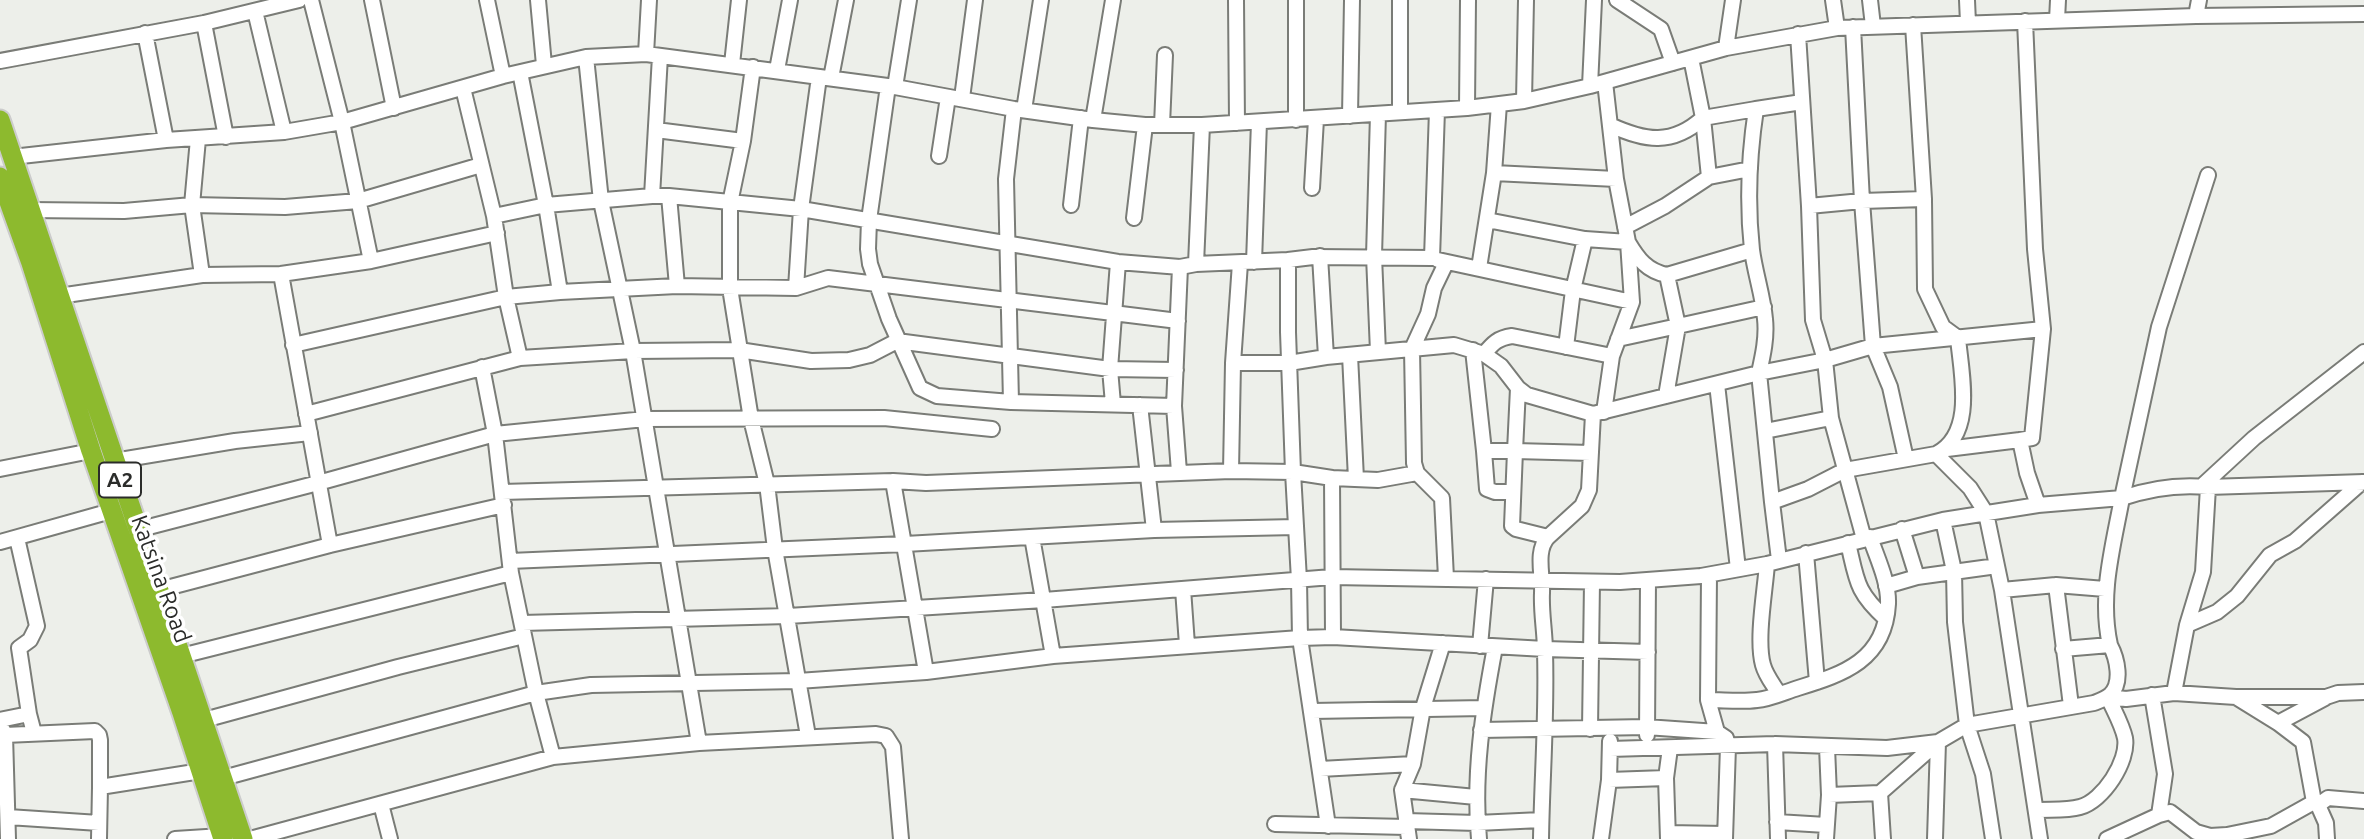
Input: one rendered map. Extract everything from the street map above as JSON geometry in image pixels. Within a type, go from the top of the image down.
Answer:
[{"type":"highway","name":"A2","points":[[0,120],[7,170],[29,210],[243,839]]},
{"type":"highway","name":"Katsina Road","points":[[7,170],[32,263],[91,451],[223,838]]},
{"type":"street","points":[[0,61],[204,23],[299,0]]},
{"type":"street","points":[[311,0],[342,122],[371,261]]},
{"type":"street","points":[[372,0],[394,108]]},
{"type":"street","points":[[487,0],[503,76]]},
{"type":"street","points":[[538,0],[544,65]]},
{"type":"street","points":[[649,0],[656,130],[652,196]]},
{"type":"street","points":[[732,64],[739,0]]},
{"type":"street","points":[[777,70],[790,0]]},
{"type":"street","points":[[796,288],[801,209],[825,78],[846,0]]},
{"type":"street","points":[[909,0],[869,220],[868,249],[876,283],[897,341],[920,388],[937,396],[1010,402],[1174,406]]},
{"type":"street","points":[[939,156],[955,97],[975,0]]},
{"type":"street","points":[[1010,402],[1006,179],[1041,0]]},
{"type":"street","points":[[1071,205],[1113,0]]},
{"type":"street","points":[[1236,0],[1237,123]]},
{"type":"street","points":[[1296,0],[1296,120]]},
{"type":"street","points":[[1350,116],[1352,0]]},
{"type":"street","points":[[1400,0],[1400,112]]},
{"type":"street","points":[[1467,108],[1468,0]]},
{"type":"street","points":[[1524,101],[1526,0]]},
{"type":"street","points":[[1590,86],[1594,0]]},
{"type":"street","points":[[1617,0],[1661,29],[1673,63]]},
{"type":"street","points":[[1726,48],[1733,0]]},
{"type":"street","points":[[1833,0],[1837,28]]},
{"type":"street","points":[[1870,0],[1873,26]]},
{"type":"street","points":[[1967,0],[1968,23]]},
{"type":"street","points":[[2057,20],[2058,0]]},
{"type":"street","points":[[2196,16],[2199,0]]},
{"type":"street","points":[[256,11],[284,132]]},
{"type":"street","points":[[7,170],[166,140],[284,132],[342,122],[544,65],[586,57],[653,55],[892,86],[1087,119],[1145,125],[1202,125],[1467,108],[1524,101],[1590,86],[1726,48],[1837,28],[2196,16],[2364,15]]},
{"type":"street","points":[[1772,502],[1808,489],[1845,470],[1941,451],[2032,438],[2043,329],[2035,249],[2025,21]]},
{"type":"street","points":[[204,23],[226,137]]},
{"type":"street","points":[[1913,25],[1924,200],[1925,289],[1943,327],[1958,338],[1964,404],[1956,433],[1941,451]]},
{"type":"street","points":[[1853,27],[1873,346],[1890,387],[1906,459]]},
{"type":"street","points":[[145,33],[166,140]]},
{"type":"street","points":[[1708,699],[1758,700],[1855,667],[1869,655],[1879,640],[1886,619],[1886,586],[1845,470],[1831,418],[1825,360],[1812,320],[1809,206],[1798,34]]},
{"type":"street","points":[[1161,125],[1165,55]]},
{"type":"street","points":[[586,57],[601,201],[633,351],[699,743]]},
{"type":"street","points":[[1691,58],[1703,118],[1709,177]]},
{"type":"street","points":[[753,67],[743,141],[730,204],[730,288],[751,419],[767,484],[775,549],[808,736]]},
{"type":"street","points":[[520,72],[560,292]]},
{"type":"street","points":[[1541,839],[1545,649],[1541,611],[1541,549],[1543,542],[1586,500],[1598,413],[1612,356],[1632,302],[1628,242],[1616,179],[1605,82]]},
{"type":"street","points":[[463,88],[494,216],[506,297],[520,358]]},
{"type":"street","points":[[1610,125],[1650,139],[1668,137],[1689,131],[1703,118],[1802,102]]},
{"type":"street","points":[[1479,268],[1494,173],[1499,104]]},
{"type":"street","points":[[1432,258],[1437,110]]},
{"type":"street","points":[[1756,110],[1750,169],[1752,250],[1764,307],[1765,344],[1759,373],[1772,502],[1773,562],[1761,650],[1767,676],[1779,694]]},
{"type":"street","points":[[1378,114],[1374,256],[1378,352]]},
{"type":"street","points":[[1312,188],[1316,118]]},
{"type":"street","points":[[1231,471],[1233,363],[1247,262],[1259,122]]},
{"type":"street","points":[[1134,218],[1145,125]]},
{"type":"street","points":[[1196,264],[1202,125]]},
{"type":"street","points":[[656,130],[743,141]]},
{"type":"street","points":[[198,139],[192,205],[202,275]]},
{"type":"street","points":[[29,210],[124,211],[192,205],[285,206],[358,201],[481,165]]},
{"type":"street","points":[[1625,226],[1665,206],[1709,177],[1750,169]]},
{"type":"street","points":[[1494,173],[1616,179]]},
{"type":"street","points":[[2108,697],[2116,682],[2115,654],[2106,626],[2105,589],[2122,498],[2159,327],[2208,175]]},
{"type":"street","points":[[494,216],[546,205],[669,196],[801,209],[1118,262],[1180,267],[1320,257],[1432,258],[1632,302]]},
{"type":"street","points":[[669,196],[677,286]]},
{"type":"street","points":[[1809,206],[1862,201],[1924,200]]},
{"type":"street","points":[[1487,220],[1585,239],[1628,242]]},
{"type":"street","points":[[59,296],[202,275],[281,274],[371,261],[497,233]]},
{"type":"street","points":[[1566,347],[1573,290],[1585,239]]},
{"type":"street","points":[[1628,242],[1645,266],[1654,272],[1667,275],[1752,250]]},
{"type":"street","points":[[1320,257],[1325,357]]},
{"type":"street","points":[[1288,260],[1289,363],[1300,638],[1328,826]]},
{"type":"street","points":[[1113,404],[1110,369],[1118,262]]},
{"type":"street","points":[[1446,578],[1442,498],[1418,473],[1414,456],[1412,349],[1429,314],[1434,288],[1447,263]]},
{"type":"street","points":[[1179,472],[1174,406],[1180,267]]},
{"type":"street","points":[[281,274],[330,545]]},
{"type":"street","points":[[1666,396],[1678,326],[1667,275]]},
{"type":"street","points":[[293,345],[506,297],[677,286],[796,288],[828,278],[1178,321]]},
{"type":"street","points":[[1618,338],[1764,307]]},
{"type":"street","points":[[1233,363],[1289,363],[1454,345],[1479,352],[1502,366],[1518,388],[1527,395],[1598,413],[1759,373],[1825,360],[1873,346],[2043,329]]},
{"type":"street","points":[[1479,352],[1501,337],[1512,335],[1612,356]]},
{"type":"street","points":[[306,414],[520,358],[633,351],[739,350],[811,361],[849,360],[870,355],[897,341],[1110,369],[1176,370]]},
{"type":"street","points":[[1479,352],[1487,489],[1513,492]]},
{"type":"street","points":[[2174,693],[2187,625],[2203,572],[2205,486],[2253,438],[2364,352]]},
{"type":"street","points":[[1350,355],[1356,479]]},
{"type":"street","points":[[482,367],[495,433],[510,567],[536,693],[553,757]]},
{"type":"street","points":[[1717,384],[1738,569]]},
{"type":"street","points":[[1518,388],[1513,526],[1548,537]]},
{"type":"street","points":[[1140,405],[1154,530]]},
{"type":"street","points":[[137,530],[495,433],[645,419],[884,418],[992,429]]},
{"type":"street","points":[[1765,432],[1831,418]]},
{"type":"street","points":[[114,461],[235,441],[310,433]]},
{"type":"street","points":[[2020,439],[2027,474],[2038,505]]},
{"type":"street","points":[[0,469],[91,451]]},
{"type":"street","points":[[1483,451],[1591,453]]},
{"type":"street","points":[[1941,451],[1986,513],[2002,590],[2040,839]]},
{"type":"street","points":[[159,590],[503,498],[655,486],[893,481],[926,483],[1231,471],[1293,472],[1332,478],[1378,480],[1418,473]]},
{"type":"street","points":[[1332,478],[1334,637]]},
{"type":"street","points":[[893,481],[926,671]]},
{"type":"street","points":[[204,720],[523,630],[1044,600],[1332,577],[1592,582],[1648,580],[1709,575],[1773,562],[1943,520],[2038,505],[2122,498],[2167,486],[2363,482]]},
{"type":"street","points":[[2187,625],[2217,612],[2237,596],[2270,555],[2295,541],[2363,482]]},
{"type":"street","points":[[0,542],[111,511]]},
{"type":"street","points":[[1943,520],[1954,571],[1955,622],[1967,725],[1983,774],[1993,839]]},
{"type":"street","points":[[181,656],[510,567],[667,554],[1154,530],[1296,527]]},
{"type":"street","points":[[1902,529],[1917,577]]},
{"type":"street","points":[[1032,537],[1053,656]]},
{"type":"street","points":[[18,538],[37,626],[30,640],[19,648],[34,733]]},
{"type":"street","points":[[1848,543],[1864,598],[1886,619]]},
{"type":"street","points":[[1806,553],[1817,682]]},
{"type":"street","points":[[1886,586],[1917,577],[1997,566]]},
{"type":"street","points":[[1709,575],[1708,699],[1717,732]]},
{"type":"street","points":[[1479,839],[1476,797],[1488,646],[1486,579]]},
{"type":"street","points":[[1647,747],[1648,580]]},
{"type":"street","points":[[1590,729],[1592,582]]},
{"type":"street","points":[[2002,590],[2056,585],[2105,589]]},
{"type":"street","points":[[2056,585],[2071,706]]},
{"type":"street","points":[[1183,589],[1186,645]]},
{"type":"street","points":[[223,778],[536,693],[591,685],[798,681],[926,671],[1053,656],[1300,638],[1334,637],[1648,652]]},
{"type":"street","points":[[1408,829],[1402,790],[1413,764],[1423,708],[1443,643]]},
{"type":"street","points":[[2063,649],[2110,645]]},
{"type":"street","points":[[1758,700],[1767,676]]},
{"type":"street","points":[[2278,723],[2338,693],[2364,692]]},
{"type":"street","points":[[1829,795],[1880,793],[1938,742],[1967,725],[2094,703],[2108,697],[2126,699],[2174,693],[2326,698]]},
{"type":"street","points":[[2152,695],[2165,774],[2160,815]]},
{"type":"street","points":[[2036,810],[2078,808],[2086,805],[2109,785],[2120,768],[2125,752],[2125,736],[2108,697]]},
{"type":"street","points":[[2236,697],[2303,742]]},
{"type":"street","points":[[1312,711],[1484,708]]},
{"type":"street","points":[[2304,710],[2303,742],[2316,803],[2326,823],[2327,839]]},
{"type":"street","points":[[2,726],[29,714]]},
{"type":"street","points":[[2,726],[34,733],[94,731],[100,735],[99,839]]},
{"type":"street","points":[[2,726],[8,839]]},
{"type":"street","points":[[1481,730],[1646,727],[1717,732],[1726,738],[1728,746],[1726,837],[1668,836],[1666,778],[1670,748]]},
{"type":"street","points":[[1601,839],[1609,780],[1610,729]]},
{"type":"street","points":[[250,839],[293,833],[381,804],[553,757],[699,743],[876,734],[886,736],[893,747],[901,839]]},
{"type":"street","points":[[1610,748],[1775,744],[1887,748],[1938,742]]},
{"type":"street","points":[[1935,839],[1938,742]]},
{"type":"street","points":[[1775,744],[1778,839]]},
{"type":"street","points":[[1777,821],[1826,832],[1829,795],[1827,747]]},
{"type":"street","points":[[1320,769],[1413,764]]},
{"type":"street","points":[[100,787],[201,771]]},
{"type":"street","points":[[1609,780],[1666,778]]},
{"type":"street","points":[[1402,790],[1476,797]]},
{"type":"street","points":[[1880,793],[1884,839]]},
{"type":"street","points":[[2107,839],[2170,812],[2196,832],[2210,836],[2271,826],[2328,798],[2364,801]]},
{"type":"street","points":[[381,804],[390,839]]},
{"type":"street","points":[[8,817],[99,823]]},
{"type":"street","points":[[1275,824],[1408,829],[1541,820]]},
{"type":"street","points":[[2252,839],[2263,828]]},
{"type":"street","points":[[175,839],[223,838]]}]
